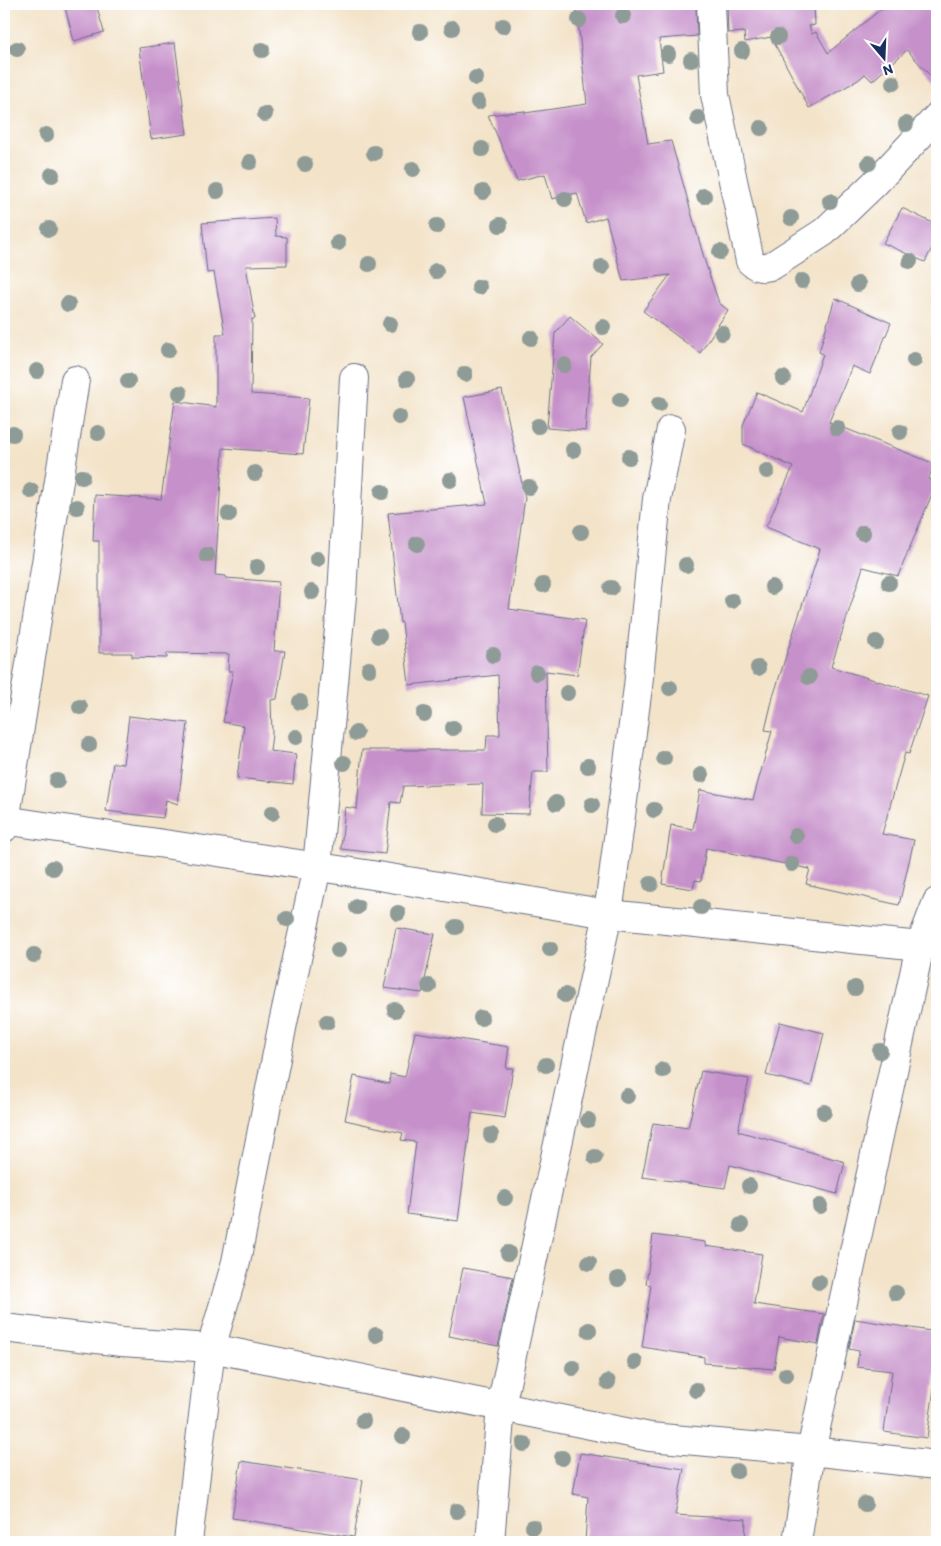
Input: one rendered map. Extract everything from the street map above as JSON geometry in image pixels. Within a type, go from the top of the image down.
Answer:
[{"type":"street","points":[[712,4],[715,95],[750,260],[755,265],[766,268],[773,265],[824,232],[874,184],[937,117]]},
{"type":"street","points":[[188,1542],[211,1348],[236,1262],[283,1023],[317,867],[342,596],[354,378]]},
{"type":"street","points":[[75,380],[4,823],[317,867],[608,914],[920,946]]},
{"type":"street","points":[[490,1542],[501,1406],[608,914],[638,687],[657,499],[671,429]]},
{"type":"street","points":[[797,1542],[811,1451],[920,946],[937,902]]},
{"type":"street","points":[[4,1328],[122,1342],[211,1348],[650,1437],[811,1451],[937,1465]]},
{"type":"building","points":[[64,4],[96,4],[104,32],[74,41]]},
{"type":"building","points":[[576,4],[696,4],[697,36],[659,39],[663,71],[636,75],[648,144],[671,141],[706,265],[719,303],[728,310],[700,353],[643,311],[670,275],[623,281],[606,217],[586,223],[577,193],[552,199],[545,174],[517,181],[488,115],[525,111],[525,113],[587,104]]},
{"type":"building","points":[[727,4],[814,4],[815,25],[809,26],[812,34],[816,32],[828,53],[887,4],[937,4],[937,83],[907,50],[872,81],[865,74],[809,108],[771,37],[745,42],[744,32],[728,33]]},
{"type":"building","points":[[175,43],[187,134],[151,139],[139,48]]},
{"type":"building","points":[[902,208],[937,225],[937,238],[925,262],[883,243]]},
{"type":"building","points":[[275,218],[276,236],[287,237],[287,265],[246,266],[255,319],[252,319],[251,394],[309,398],[303,454],[223,448],[215,575],[226,576],[226,578],[279,582],[274,651],[285,651],[277,699],[271,700],[272,734],[270,751],[296,754],[293,784],[237,778],[244,726],[223,722],[233,671],[228,671],[229,654],[167,653],[167,658],[132,657],[132,653],[99,653],[99,541],[93,541],[95,495],[161,499],[175,401],[216,407],[216,334],[225,334],[214,272],[207,273],[202,223]]},
{"type":"building","points":[[835,298],[891,323],[870,374],[852,366],[829,422],[935,464],[928,479],[937,482],[898,576],[863,567],[831,667],[928,696],[909,754],[905,753],[882,834],[914,840],[899,905],[806,884],[810,869],[706,848],[701,881],[695,880],[693,889],[662,884],[671,825],[693,829],[700,790],[753,800],[772,731],[765,730],[773,697],[820,549],[766,527],[793,467],[743,444],[743,425],[757,392],[803,412],[823,354],[819,352]]},
{"type":"building","points":[[570,316],[603,344],[591,357],[585,431],[547,428],[555,333]]},
{"type":"building","points":[[502,390],[525,498],[509,609],[585,620],[577,675],[546,671],[548,772],[533,772],[529,814],[482,813],[483,784],[403,786],[400,803],[391,802],[385,854],[341,849],[345,807],[357,809],[362,750],[486,750],[487,735],[500,735],[498,675],[409,685],[388,513],[487,504],[464,397]]},
{"type":"building","points":[[129,716],[188,723],[178,804],[166,800],[163,818],[106,811],[113,763],[123,764]]},
{"type":"building","points":[[396,928],[435,934],[422,993],[384,988]]},
{"type":"building","points":[[780,1022],[824,1033],[811,1086],[766,1075]]},
{"type":"building","points":[[415,1032],[509,1047],[506,1068],[513,1068],[505,1118],[472,1113],[458,1221],[407,1214],[416,1142],[401,1140],[403,1133],[345,1120],[354,1076],[389,1084],[390,1074],[405,1077]]},
{"type":"building","points":[[701,1071],[749,1079],[738,1131],[845,1162],[837,1194],[730,1165],[725,1188],[642,1177],[653,1123],[688,1128]]},
{"type":"building","points":[[653,1235],[705,1242],[705,1246],[762,1254],[754,1304],[824,1314],[818,1344],[779,1337],[774,1369],[704,1363],[704,1357],[642,1347],[651,1285],[646,1284]]},
{"type":"building","points":[[463,1268],[513,1277],[498,1346],[449,1336]]},
{"type":"building","points":[[855,1319],[937,1332],[937,1367],[927,1438],[884,1432],[892,1371],[857,1367],[859,1351],[849,1349]]},
{"type":"building","points":[[580,1453],[684,1469],[675,1515],[746,1519],[745,1542],[585,1542],[588,1497],[573,1494]]},
{"type":"building","points":[[241,1461],[363,1480],[354,1537],[232,1518]]}]
